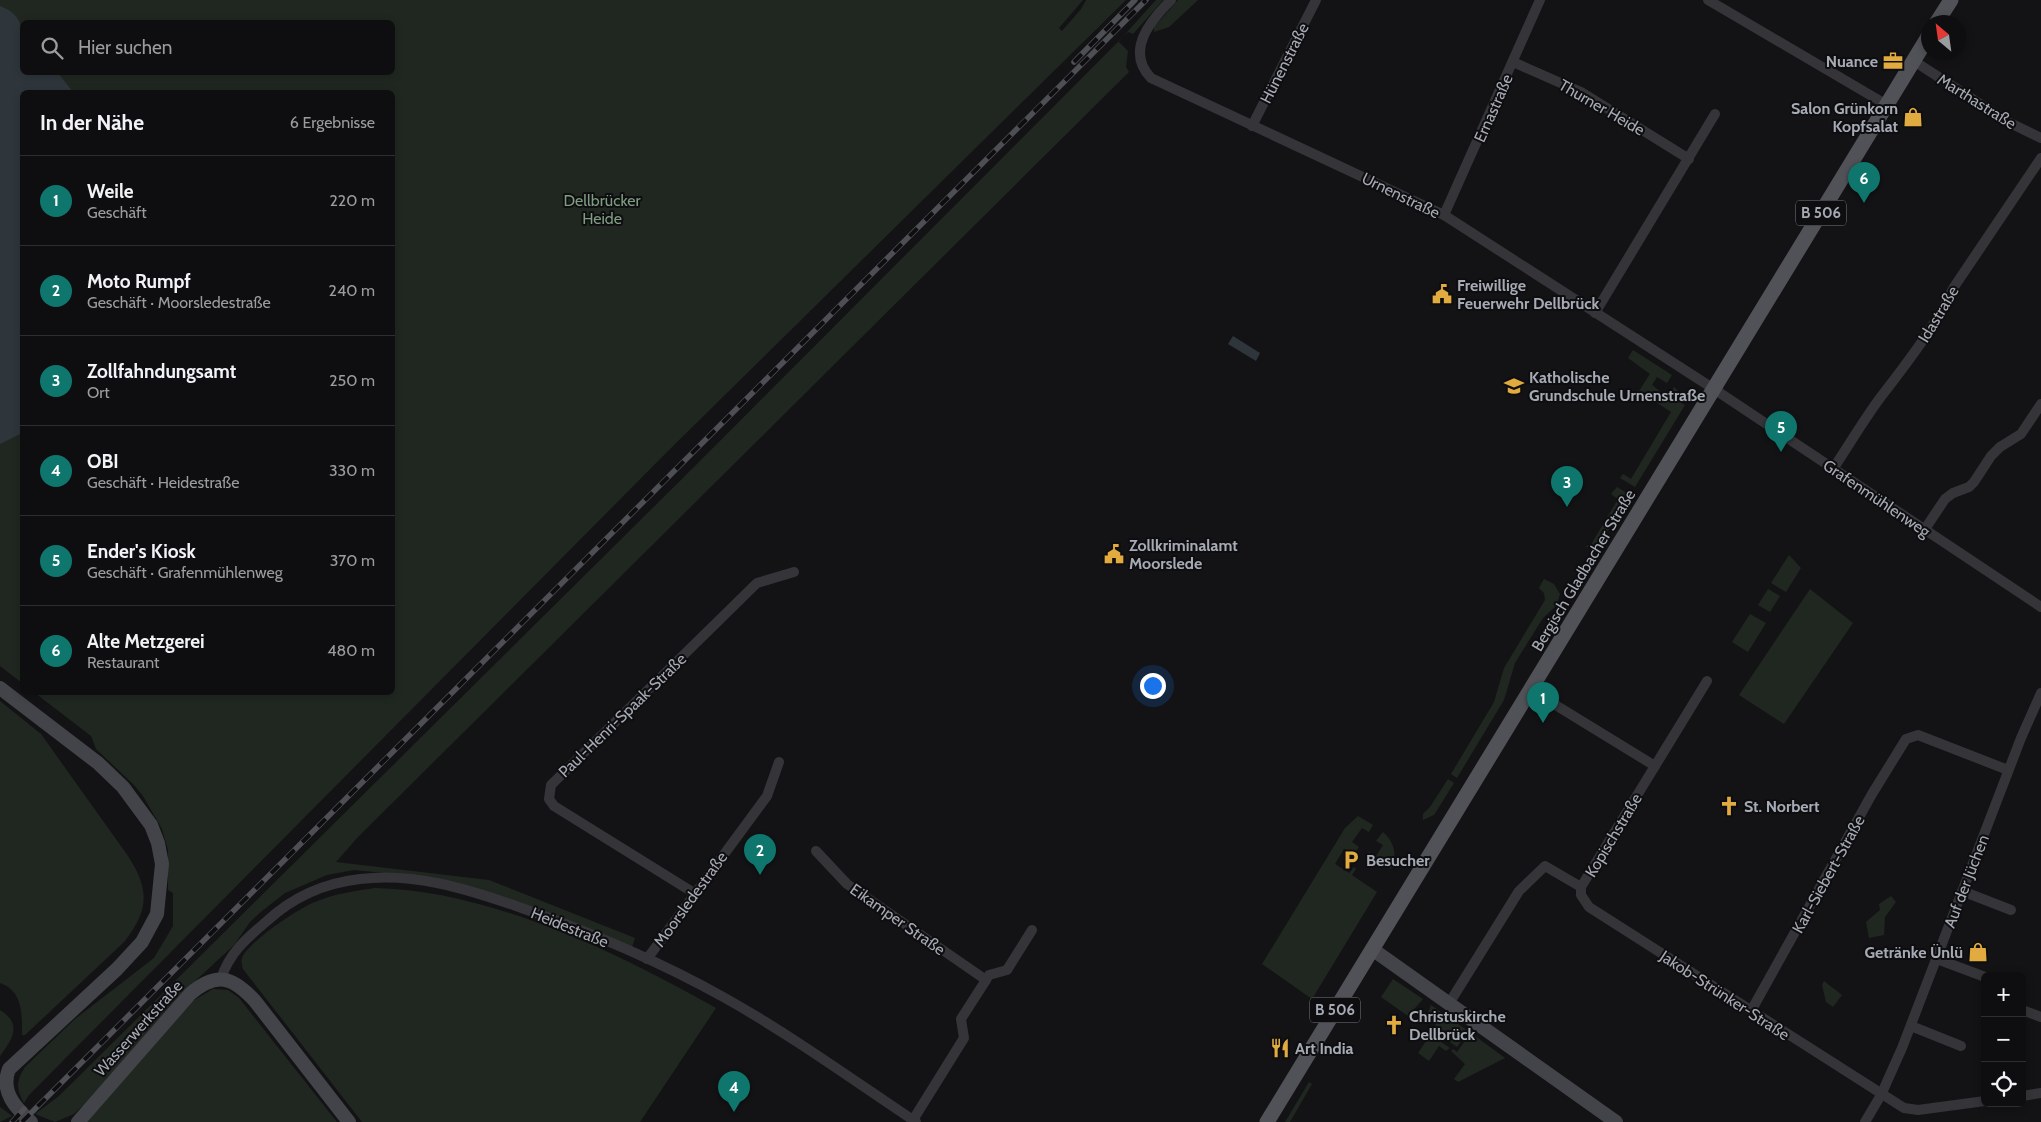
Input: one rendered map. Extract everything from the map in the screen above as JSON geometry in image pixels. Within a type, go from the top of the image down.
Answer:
[{"type":"main road","points":[[1941,15],[1951,0]]},
{"type":"main road","name":"Bergisch Gladbacher Straße","points":[[1267,1122],[1921,48]]},
{"type":"main road","points":[[0,688],[98,763],[123,787],[151,825],[158,843],[162,864],[157,914],[142,942],[117,969],[13,1064],[7,1075],[6,1087],[13,1103],[31,1122]]},
{"type":"main road","points":[[1372,949],[1450,1002],[1456,1009],[1616,1122]]},
{"type":"main road","points":[[221,979],[239,985],[250,995],[349,1122]]},
{"type":"main road","name":"Wasserwerkstraße","points":[[78,1122],[190,994],[206,982],[221,979]]},
{"type":"street","name":"Urnenstraße","points":[[1171,0],[1148,26],[1141,40],[1140,54],[1146,72],[1159,83],[1444,216],[1714,389]]},
{"type":"street","name":"Hünenstraße","points":[[1252,126],[1316,0]]},
{"type":"street","name":"Ernastraße","points":[[1444,216],[1540,0]]},
{"type":"street","points":[[1708,0],[1887,105]]},
{"type":"street","name":"Marthastraße","points":[[1914,60],[2006,121],[2041,138]]},
{"type":"street","name":"Thurner Heide","points":[[1513,62],[1581,92],[1689,159]]},
{"type":"street","points":[[1596,313],[1715,114]]},
{"type":"street","name":"Idastraße","points":[[1833,468],[1880,398],[1894,382],[1946,304],[1964,271],[2041,158]]},
{"type":"street","name":"Grafenmühlenweg","points":[[1714,389],[2041,607]]},
{"type":"street","points":[[1925,529],[1945,499],[1953,493],[1969,487],[1991,456],[2000,447],[2021,434],[2041,404]]},
{"type":"street","name":"Paul-Henri-Spaak-Straße","points":[[694,893],[554,806],[549,799],[550,785],[757,584],[794,572]]},
{"type":"street","name":"Kopischstraße","points":[[1450,1002],[1524,884],[1546,866],[1580,887],[1707,681]]},
{"type":"street","points":[[1531,690],[1655,766]]},
{"type":"street","name":"Auf der Jüchen","points":[[1865,1122],[1881,1095],[1911,1026],[2008,770],[2041,693]]},
{"type":"street","name":"Karl-Siebert-Straße","points":[[1751,1011],[1872,794],[1906,739],[1918,735],[2008,770]]},
{"type":"street","name":"Moorsledestraße","points":[[647,959],[766,796],[778,762]]},
{"type":"street","name":"Eikamper Straße","points":[[816,851],[847,884],[986,980]]},
{"type":"street","name":"Heidestraße","points":[[221,979],[233,953],[285,906],[311,891],[360,878],[416,880],[483,895],[580,930],[681,974],[761,1020],[914,1121]]},
{"type":"street","name":"Jakob-Strünker-Straße","points":[[1580,887],[1581,895],[1589,907],[1881,1095],[1910,1110],[1981,1101]]},
{"type":"street","points":[[1962,891],[2011,910]]},
{"type":"street","points":[[914,1121],[964,1038],[961,1019],[989,975],[1007,970],[1032,930]]},
{"type":"street","points":[[1936,959],[1981,976]]},
{"type":"street","points":[[2026,1011],[2041,1017]]},
{"type":"street","points":[[1911,1026],[1960,1046]]},
{"type":"street","points":[[2026,1095],[2041,1093]]},
{"type":"green space","name":"Dellbrücker Heide","points":[[0,0],[1083,0],[1059,28],[1062,31],[1081,9],[1086,0],[1126,0],[670,449],[29,1095],[24,1103],[18,1085],[25,1067],[75,1019],[154,958],[173,926],[173,893],[168,890],[168,850],[162,829],[143,796],[96,749],[91,736],[38,695],[395,695],[395,90],[20,90],[20,681],[0,666]]},
{"type":"green space","points":[[1156,0],[1163,0],[1133,34],[1128,32],[1123,37]]},
{"type":"green space","points":[[1178,0],[1198,0],[1169,27],[1154,32],[1154,27]]},
{"type":"green space","points":[[1118,41],[1128,51],[1126,67],[1129,72],[358,837],[336,862],[489,880],[635,938],[632,947],[417,876],[354,870],[327,875],[285,893],[250,922],[234,945],[179,996],[96,1093],[74,1114],[55,1122],[35,1114],[59,1096],[693,468]]},
{"type":"green space","points":[[1633,350],[1672,375],[1667,383],[1657,377],[1652,385],[1661,392],[1659,396],[1666,400],[1674,387],[1681,394],[1678,401],[1685,405],[1635,487],[1620,478],[1623,474],[1631,479],[1671,412],[1639,391],[1650,374],[1628,358]]},
{"type":"green space","points":[[1617,487],[1630,495],[1606,534],[1594,547],[1585,547],[1592,543],[1618,499],[1611,494]]},
{"type":"green space","points":[[1789,555],[1801,568],[1786,592],[1771,583]]},
{"type":"green space","points":[[1544,579],[1554,584],[1560,594],[1556,606],[1543,618],[1515,663],[1504,700],[1457,778],[1451,774],[1494,702],[1504,668],[1545,600],[1544,593],[1539,588]]},
{"type":"green space","points":[[1768,589],[1780,596],[1770,612],[1758,605]]},
{"type":"green space","points":[[1810,589],[1853,623],[1784,724],[1739,695]]},
{"type":"green space","points":[[1750,614],[1766,623],[1748,652],[1732,642]]},
{"type":"green space","points":[[0,701],[41,734],[128,856],[140,879],[144,900],[138,920],[124,942],[25,1035],[22,1035],[21,1011],[17,997],[8,987],[0,983]]},
{"type":"green space","points":[[1448,779],[1454,783],[1434,815],[1423,820],[1423,814],[1430,807]]},
{"type":"green space","points":[[1358,816],[1373,825],[1369,832],[1362,828],[1352,842],[1359,847],[1355,853],[1344,849],[1335,864],[1349,873],[1354,867],[1356,869],[1352,875],[1377,892],[1312,999],[1262,964],[1345,828]]},
{"type":"green space","points":[[1383,832],[1390,840],[1394,849],[1391,869],[1374,857],[1369,864],[1365,861],[1369,852],[1376,856],[1383,845],[1376,841]]},
{"type":"green space","points":[[375,888],[418,891],[463,900],[507,912],[595,946],[716,1008],[640,1122],[362,1122],[243,969],[242,958],[254,943],[286,918],[308,905],[337,895]]},
{"type":"green space","points":[[1891,896],[1896,902],[1885,917],[1884,935],[1869,938],[1866,922],[1880,910],[1879,904]]},
{"type":"green space","points":[[1393,979],[1423,999],[1408,1016],[1381,997]]},
{"type":"green space","points":[[1824,981],[1842,995],[1833,1007],[1826,1002],[1822,985]]},
{"type":"green space","points":[[213,989],[228,990],[239,998],[337,1122],[87,1122],[191,1002]]},
{"type":"green space","points":[[1431,1005],[1468,1031],[1457,1047],[1444,1038],[1428,1013]]},
{"type":"green space","points":[[0,1010],[11,1021],[13,1032],[0,1056]]},
{"type":"green space","points":[[1433,1031],[1441,1042],[1450,1048],[1446,1051],[1439,1046],[1429,1061],[1418,1053]]},
{"type":"green space","points":[[1471,1033],[1505,1058],[1458,1082],[1454,1079],[1465,1064],[1451,1051],[1453,1049],[1457,1052]]},
{"type":"green space","points":[[1309,1082],[1312,1084],[1290,1122],[1285,1122]]},
{"type":"green space","points":[[0,1107],[12,1116],[0,1122]]},
{"type":"shaded area","points":[[0,6],[10,11],[17,17],[20,23],[20,75],[60,75],[71,90],[20,90],[20,434],[0,444]]},
{"type":"shaded area","points":[[1233,336],[1260,353],[1256,361],[1228,344]]},
{"type":"railway","points":[[1074,62],[1135,0]]},
{"type":"railway","points":[[22,1122],[1146,0]]},
{"type":"railway","points":[[12,1122],[24,1109]]},
{"type":"place","name":"Nuance","points":[[1893,61]]},
{"type":"place","name":"Salon Grünkorn Kopfsalat","points":[[1913,117]]},
{"type":"place","name":"Alte Metzgerei","points":[[1864,203]]},
{"type":"place","name":"Freiwillige Feuerwehr Dellbrück","points":[[1442,294]]},
{"type":"place","name":"Katholische Grundschule Urnenstraße","points":[[1514,386]]},
{"type":"place","name":"Ender's Kiosk","points":[[1781,452]]},
{"type":"place","name":"Zollfahndungsamt","points":[[1567,507]]},
{"type":"place","name":"Zollkriminalamt Moorslede","points":[[1114,554]]},
{"type":"place","name":"Weile","points":[[1543,723]]},
{"type":"place","name":"St. Norbert","points":[[1729,806]]},
{"type":"place","name":"Besucher","points":[[1351,860]]},
{"type":"place","name":"Moto Rumpf","points":[[760,875]]},
{"type":"place","name":"Getränke Ünlü","points":[[1978,952]]},
{"type":"place","name":"Christuskirche Dellbrück","points":[[1394,1025]]},
{"type":"place","name":"Art India","points":[[1280,1048]]},
{"type":"place","name":"OBI","points":[[734,1112]]}]
